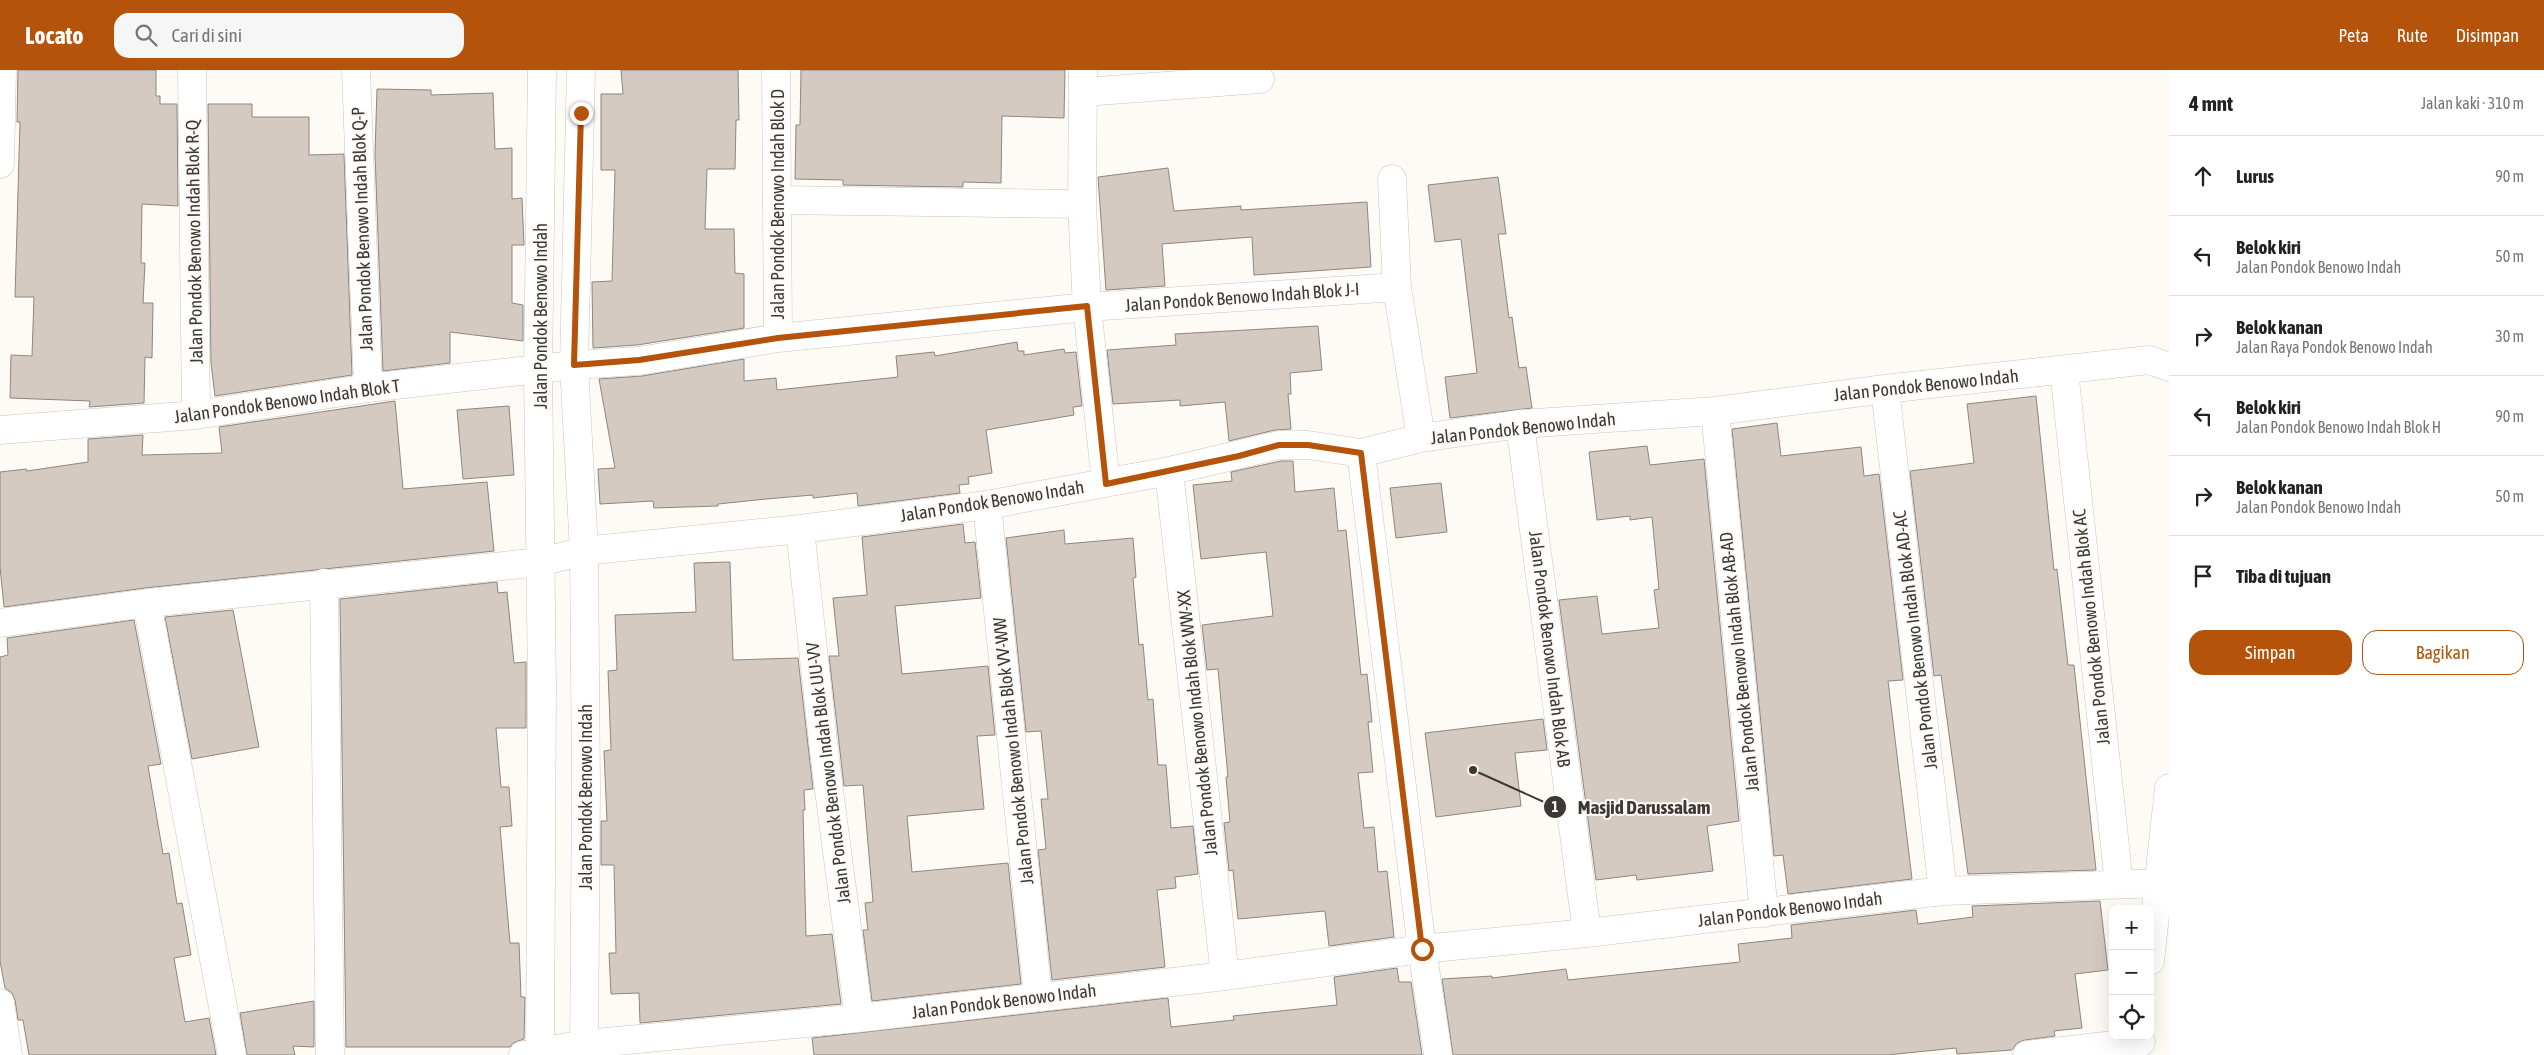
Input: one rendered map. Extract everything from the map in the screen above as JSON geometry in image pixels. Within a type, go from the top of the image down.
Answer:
[{"type":"street","points":[[0,164],[2,70]]},
{"type":"street","name":"Jalan Pondok Benowo Indah Blok R-Q","points":[[192,70],[196,415]]},
{"type":"street","name":"Jalan Pondok Benowo Indah Blok Q-P","points":[[356,70],[368,388]]},
{"type":"street","name":"Jalan Pondok Benowo Indah","points":[[542,70],[538,371],[541,562],[535,1054],[1226,976],[1422,949],[1587,933],[1943,891],[2160,883]]},
{"type":"street","name":"Jalan Pondok Benowo Indah","points":[[581,70],[574,365],[584,551],[585,1049]]},
{"type":"street","name":"Jalan Pondok Benowo Indah Blok D","points":[[776,70],[778,338]]},
{"type":"street","points":[[1106,484],[1087,306],[1082,204],[1083,81],[1260,79]]},
{"type":"street","points":[[1392,179],[1397,288],[1421,438]]},
{"type":"street","points":[[778,200],[1082,204]]},
{"type":"street","name":"Jalan Pondok Benowo Indah Blok J-I","points":[[778,338],[1087,306],[1397,288]]},
{"type":"street","name":"Jalan Pondok Benowo Indah Blok T","points":[[0,430],[196,415],[368,388],[538,371],[574,365],[639,360],[778,338]]},
{"type":"street","name":"Jalan Pondok Benowo Indah","points":[[541,562],[584,551],[800,529],[987,505],[1106,484],[1279,445],[1308,445],[1361,453],[1421,438],[1520,424],[1715,411],[1886,389],[2149,360],[2169,367]]},
{"type":"street","name":"Jalan Pondok Benowo Indah Blok AC","points":[[2064,370],[2119,884]]},
{"type":"street","name":"Jalan Pondok Benowo Indah Blok AD-AC","points":[[1886,389],[1943,891]]},
{"type":"street","name":"Jalan Pondok Benowo Indah Blok AB-AD","points":[[1715,411],[1764,913]]},
{"type":"street","name":"Jalan Pondok Benowo Indah Blok AB","points":[[1520,424],[1587,933]]},
{"type":"street","points":[[1361,453],[1422,949],[1438,1055]]},
{"type":"street","name":"Jalan Pondok Benowo Indah Blok WW-XX","points":[[1169,471],[1226,976]]},
{"type":"street","name":"Jalan Pondok Benowo Indah Blok VV-WW","points":[[987,505],[1038,997]]},
{"type":"street","name":"Jalan Pondok Benowo Indah Blok UU-VV","points":[[800,529],[825,760],[859,1018]]},
{"type":"street","points":[[0,623],[147,602],[541,562]]},
{"type":"street","points":[[324,583],[330,1055]]},
{"type":"street","points":[[147,602],[232,1055]]},
{"type":"street","points":[[2151,950],[2169,788]]},
{"type":"street","points":[[0,1003],[8,1055]]},
{"type":"street","points":[[2027,1055],[2140,1044]]},
{"type":"building","points":[[18,70],[156,70],[156,96],[160,96],[160,104],[177,104],[178,206],[142,204],[141,263],[145,263],[143,303],[153,303],[152,358],[145,357],[144,403],[89,407],[90,401],[10,398],[11,355],[32,356],[34,297],[15,297],[20,122],[17,122]]},
{"type":"building","points":[[621,70],[738,70],[739,120],[736,120],[735,169],[707,169],[705,229],[734,229],[735,273],[744,274],[744,328],[637,345],[593,348],[592,282],[612,281],[615,170],[601,170],[601,94],[623,94]]},
{"type":"building","points":[[801,70],[1065,70],[1064,118],[1002,116],[1001,183],[963,182],[963,187],[843,185],[843,180],[795,179],[796,125],[800,125]]},
{"type":"building","points":[[377,89],[431,90],[431,95],[493,93],[495,149],[512,148],[512,199],[522,198],[524,245],[512,245],[512,303],[523,305],[523,341],[450,332],[450,363],[383,371],[375,154]]},
{"type":"building","points":[[208,104],[252,104],[252,117],[309,117],[309,155],[344,154],[352,375],[215,396],[211,363]]},
{"type":"building","points":[[1168,168],[1174,211],[1241,206],[1241,210],[1367,202],[1371,267],[1254,275],[1252,237],[1162,244],[1165,286],[1106,290],[1098,177]]},
{"type":"building","points":[[1498,177],[1506,234],[1498,234],[1509,318],[1512,317],[1519,368],[1526,367],[1532,408],[1450,418],[1445,377],[1477,373],[1461,239],[1435,242],[1428,185]]},
{"type":"building","points":[[1318,326],[1322,370],[1290,373],[1291,394],[1288,394],[1291,429],[1275,430],[1229,441],[1225,402],[1180,406],[1180,400],[1113,404],[1107,350],[1176,345],[1175,334]]},
{"type":"building","points":[[1017,342],[1018,351],[1024,351],[1024,355],[1064,349],[1065,353],[1076,352],[1082,406],[1073,407],[1074,415],[986,430],[992,473],[968,477],[969,484],[959,485],[960,493],[858,506],[857,493],[813,498],[813,495],[766,499],[718,504],[718,506],[654,508],[653,501],[600,504],[598,469],[615,468],[599,379],[642,376],[744,359],[744,381],[776,378],[777,390],[898,377],[896,356],[934,352],[935,356]]},
{"type":"building","points":[[2036,396],[2054,570],[2057,569],[2068,665],[2074,665],[2096,870],[1968,874],[1941,675],[1934,676],[1910,471],[1974,463],[1967,404]]},
{"type":"building","points":[[395,401],[403,489],[487,482],[494,551],[145,588],[4,607],[0,567],[0,472],[26,469],[27,471],[88,462],[88,439],[143,435],[142,455],[222,453],[219,427]]},
{"type":"building","points":[[509,406],[514,475],[463,479],[457,410]]},
{"type":"building","points":[[1777,423],[1781,456],[1861,447],[1864,476],[1879,474],[1903,680],[1888,681],[1912,879],[1788,894],[1783,855],[1774,856],[1732,429]]},
{"type":"building","points":[[1647,446],[1650,465],[1704,459],[1739,821],[1707,826],[1713,871],[1637,880],[1636,875],[1596,880],[1559,600],[1597,596],[1602,634],[1659,628],[1654,590],[1659,589],[1652,517],[1630,520],[1630,516],[1597,520],[1589,452]]},
{"type":"building","points":[[1281,461],[1293,461],[1295,492],[1334,488],[1338,531],[1346,530],[1361,675],[1367,674],[1372,722],[1368,722],[1373,772],[1358,773],[1364,828],[1374,827],[1378,872],[1387,871],[1394,937],[1329,946],[1325,911],[1238,919],[1233,870],[1229,871],[1224,823],[1230,822],[1226,777],[1228,777],[1218,669],[1207,670],[1202,625],[1273,616],[1266,552],[1201,559],[1193,485],[1232,481],[1231,472]]},
{"type":"building","points":[[1441,483],[1447,532],[1396,538],[1390,488]]},
{"type":"building","points":[[963,524],[965,543],[975,542],[981,598],[895,606],[902,674],[988,666],[995,735],[977,736],[984,809],[907,816],[912,872],[1008,863],[1021,984],[872,1001],[863,930],[868,930],[865,903],[873,902],[863,785],[844,786],[829,656],[839,656],[833,598],[867,595],[862,537]]},
{"type":"building","points":[[1064,530],[1065,544],[1133,538],[1136,577],[1133,578],[1139,645],[1143,644],[1148,700],[1153,699],[1158,765],[1166,765],[1171,828],[1193,826],[1198,874],[1175,877],[1176,888],[1157,890],[1165,967],[1052,980],[1038,850],[1046,849],[1041,799],[1048,799],[1041,731],[1026,732],[1006,538]]},
{"type":"building","points":[[730,562],[733,660],[798,658],[813,789],[804,790],[805,810],[803,810],[806,936],[832,934],[841,1004],[640,1023],[639,993],[611,994],[609,953],[616,953],[614,865],[601,865],[601,821],[607,821],[604,751],[611,750],[608,671],[617,670],[615,615],[696,612],[694,563]]},
{"type":"building","points":[[497,582],[498,593],[507,592],[514,663],[526,662],[526,728],[496,728],[501,787],[509,787],[512,826],[500,827],[510,943],[519,943],[521,997],[525,997],[524,1039],[513,1043],[510,1047],[346,1047],[340,599]]},
{"type":"building","points":[[233,610],[259,747],[192,759],[165,617]]},
{"type":"building","points":[[134,620],[161,764],[148,766],[163,854],[169,853],[177,904],[182,903],[191,955],[174,958],[185,1022],[209,1018],[216,1055],[29,1055],[23,1020],[18,1020],[15,1000],[12,993],[5,988],[0,961],[0,657],[8,655],[7,638]]},
{"type":"building","points":[[1543,719],[1547,750],[1515,753],[1521,806],[1436,817],[1425,733]]},
{"type":"building","points":[[2100,901],[2108,970],[2075,974],[2082,1028],[2054,1031],[2055,1036],[2025,1040],[2017,1043],[2012,1050],[1957,1054],[1956,1048],[1887,1055],[1453,1055],[1442,979],[1492,976],[1492,978],[1566,969],[1568,980],[1740,962],[1738,944],[1792,938],[1791,925],[1916,910],[1918,924],[1973,917],[1972,906]]},
{"type":"building","points":[[1397,968],[1399,982],[1411,982],[1422,1055],[814,1055],[812,1038],[1168,998],[1171,1027],[1234,1020],[1233,1016],[1337,1005],[1334,977]]},
{"type":"building","points":[[314,1001],[314,1047],[293,1046],[295,1055],[247,1055],[240,1013]]},
{"type":"place","name":"Masjid Darussalam","points":[[1473,770]]},
{"type":"route","points":[[581,113],[574,365],[639,360],[778,338],[1087,306],[1106,484],[1239,456],[1279,445],[1308,445],[1336,451],[1361,453],[1422,949]]}]
